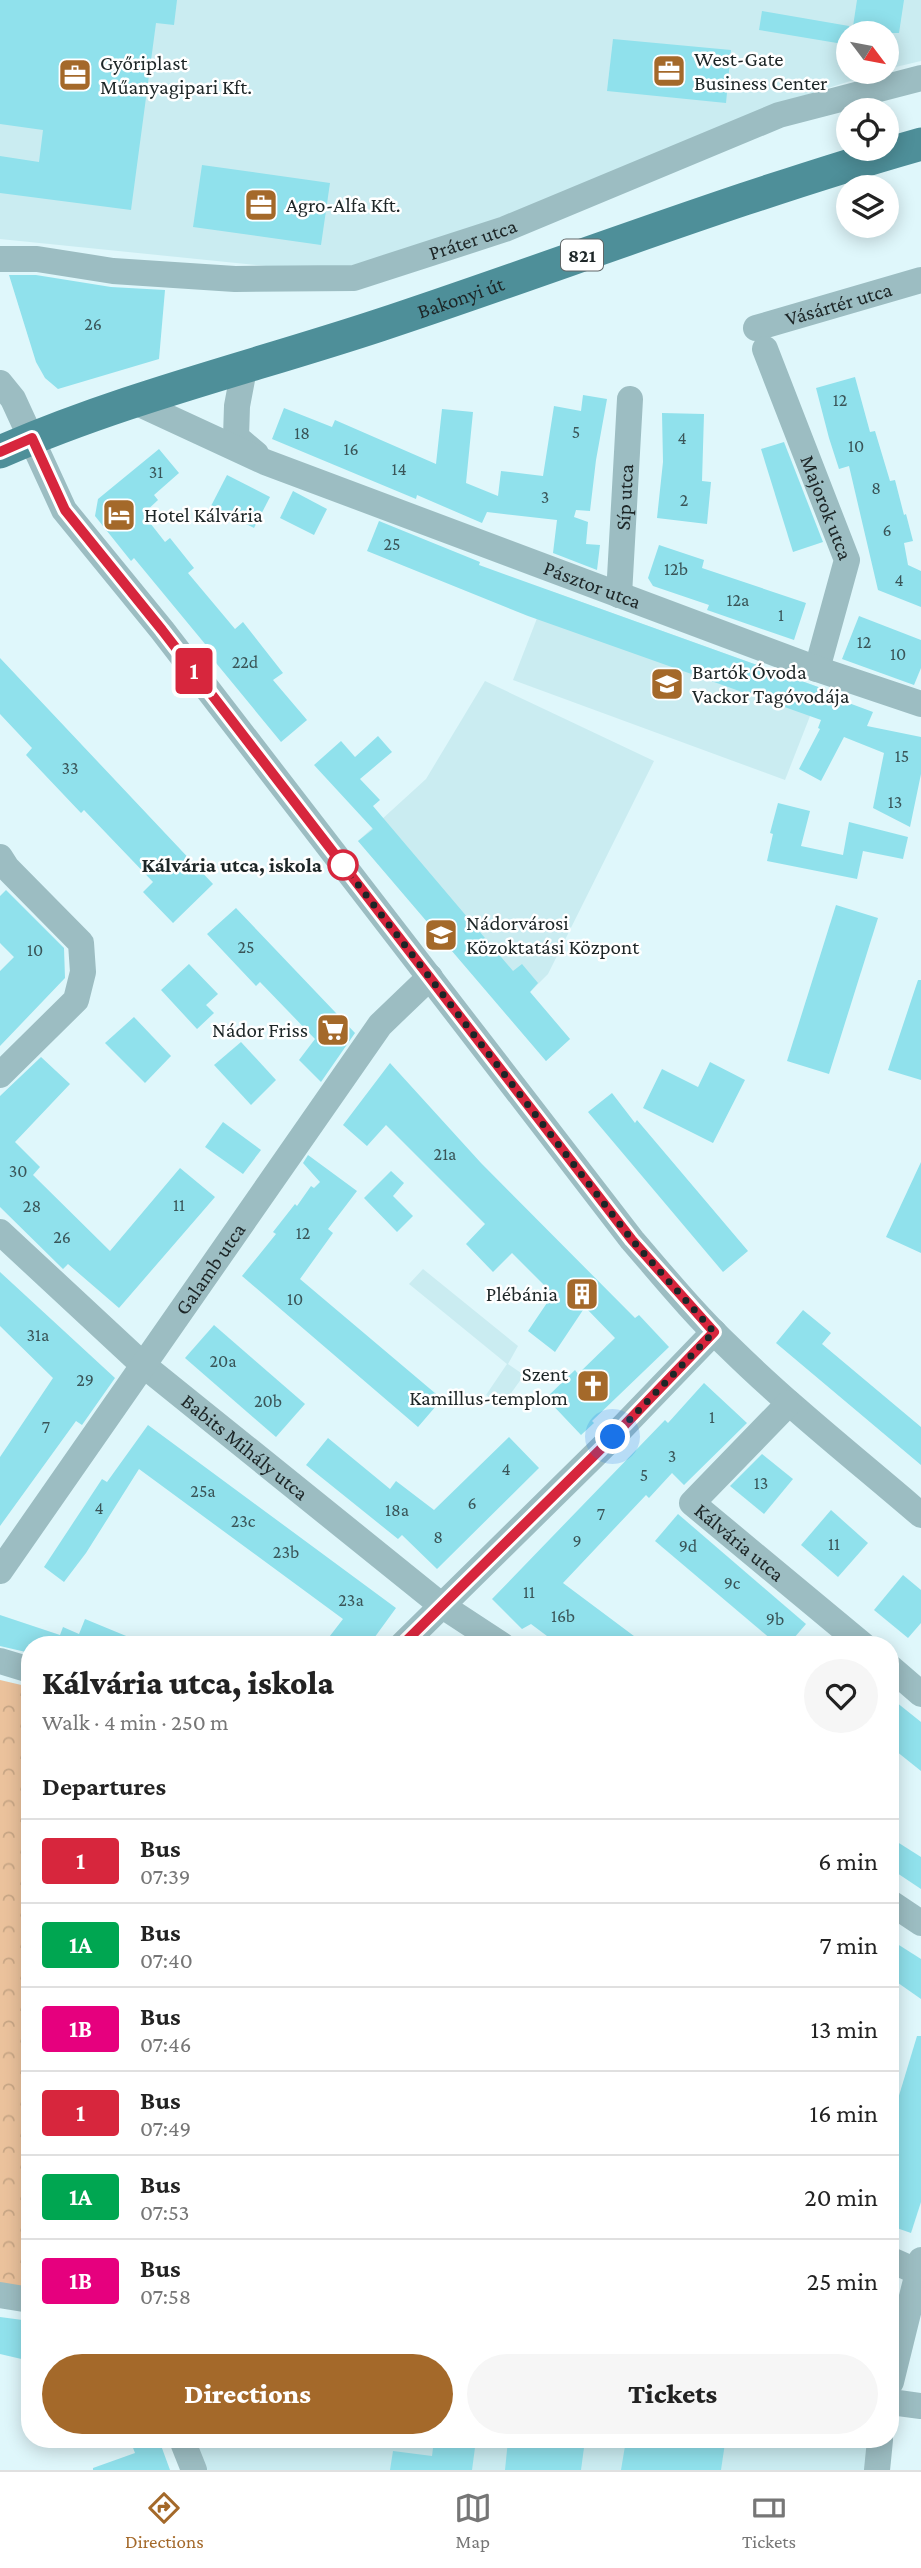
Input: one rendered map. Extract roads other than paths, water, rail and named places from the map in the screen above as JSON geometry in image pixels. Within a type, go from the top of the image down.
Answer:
[{"type":"main road","name":"Bakonyi út","points":[[0,452],[133,401],[381,325],[793,182],[921,144]]},
{"type":"street","name":"Práter utca","points":[[0,259],[37,260],[113,271],[235,279],[354,278],[505,229],[779,115],[921,78]]},
{"type":"street","name":"Vásártér utca","points":[[760,338],[921,280]]},
{"type":"street","name":"Majorok utca","points":[[760,338],[847,560],[817,669]]},
{"type":"street","name":"Pásztor utca","points":[[244,369],[237,406],[236,437],[265,462]]},
{"type":"street","points":[[0,383],[13,400],[65,510],[162,630],[632,1240],[714,1332],[789,1403],[921,1515]]},
{"type":"street","name":"Síp utca","points":[[619,594],[630,399]]},
{"type":"street","name":"Pásztor utca","points":[[133,401],[265,462],[817,669],[921,704]]},
{"type":"street","points":[[0,857],[7,868],[81,943],[83,972],[76,1000],[0,1075]]},
{"type":"street","name":"Galamb utca","points":[[0,1572],[380,1025],[429,977]]},
{"type":"street","name":"Babits Mihály utca","points":[[0,1232],[142,1364],[441,1605],[488,1636]]},
{"type":"street","points":[[411,1636],[613,1437],[714,1332]]},
{"type":"street","name":"Kálvária utca","points":[[789,1403],[692,1503],[852,1636]]},
{"type":"street","points":[[0,1661],[21,1667]]},
{"type":"street","points":[[899,1908],[921,1923]]},
{"type":"street","points":[[899,2262],[919,2266],[899,2349]]},
{"type":"street","points":[[0,2295],[21,2298]]},
{"type":"street","points":[[899,2403],[921,2406]]},
{"type":"street","points":[[185,2448],[194,2470]]},
{"type":"street","points":[[877,2470],[879,2448]]},
{"type":"place","name":"West-Gate Business Center","points":[[669,71]]},
{"type":"place","name":"Győriplast Műanyagipari Kft.","points":[[75,75]]},
{"type":"place","name":"Agro-Alfa Kft.","points":[[261,205]]},
{"type":"place","name":"Hotel Kálvária","points":[[119,515]]},
{"type":"place","name":"Bartók Óvoda Vackor Tagóvodája","points":[[667,684]]},
{"type":"place","name":"Kálvária utca, iskola","points":[[343,865]]},
{"type":"place","name":"Nádorvárosi Közoktatási Központ","points":[[441,935]]},
{"type":"place","name":"Nádor Friss","points":[[333,1030]]},
{"type":"place","name":"Plébánia","points":[[582,1294]]},
{"type":"place","name":"Szent Kamillus-templom","points":[[593,1386]]}]
